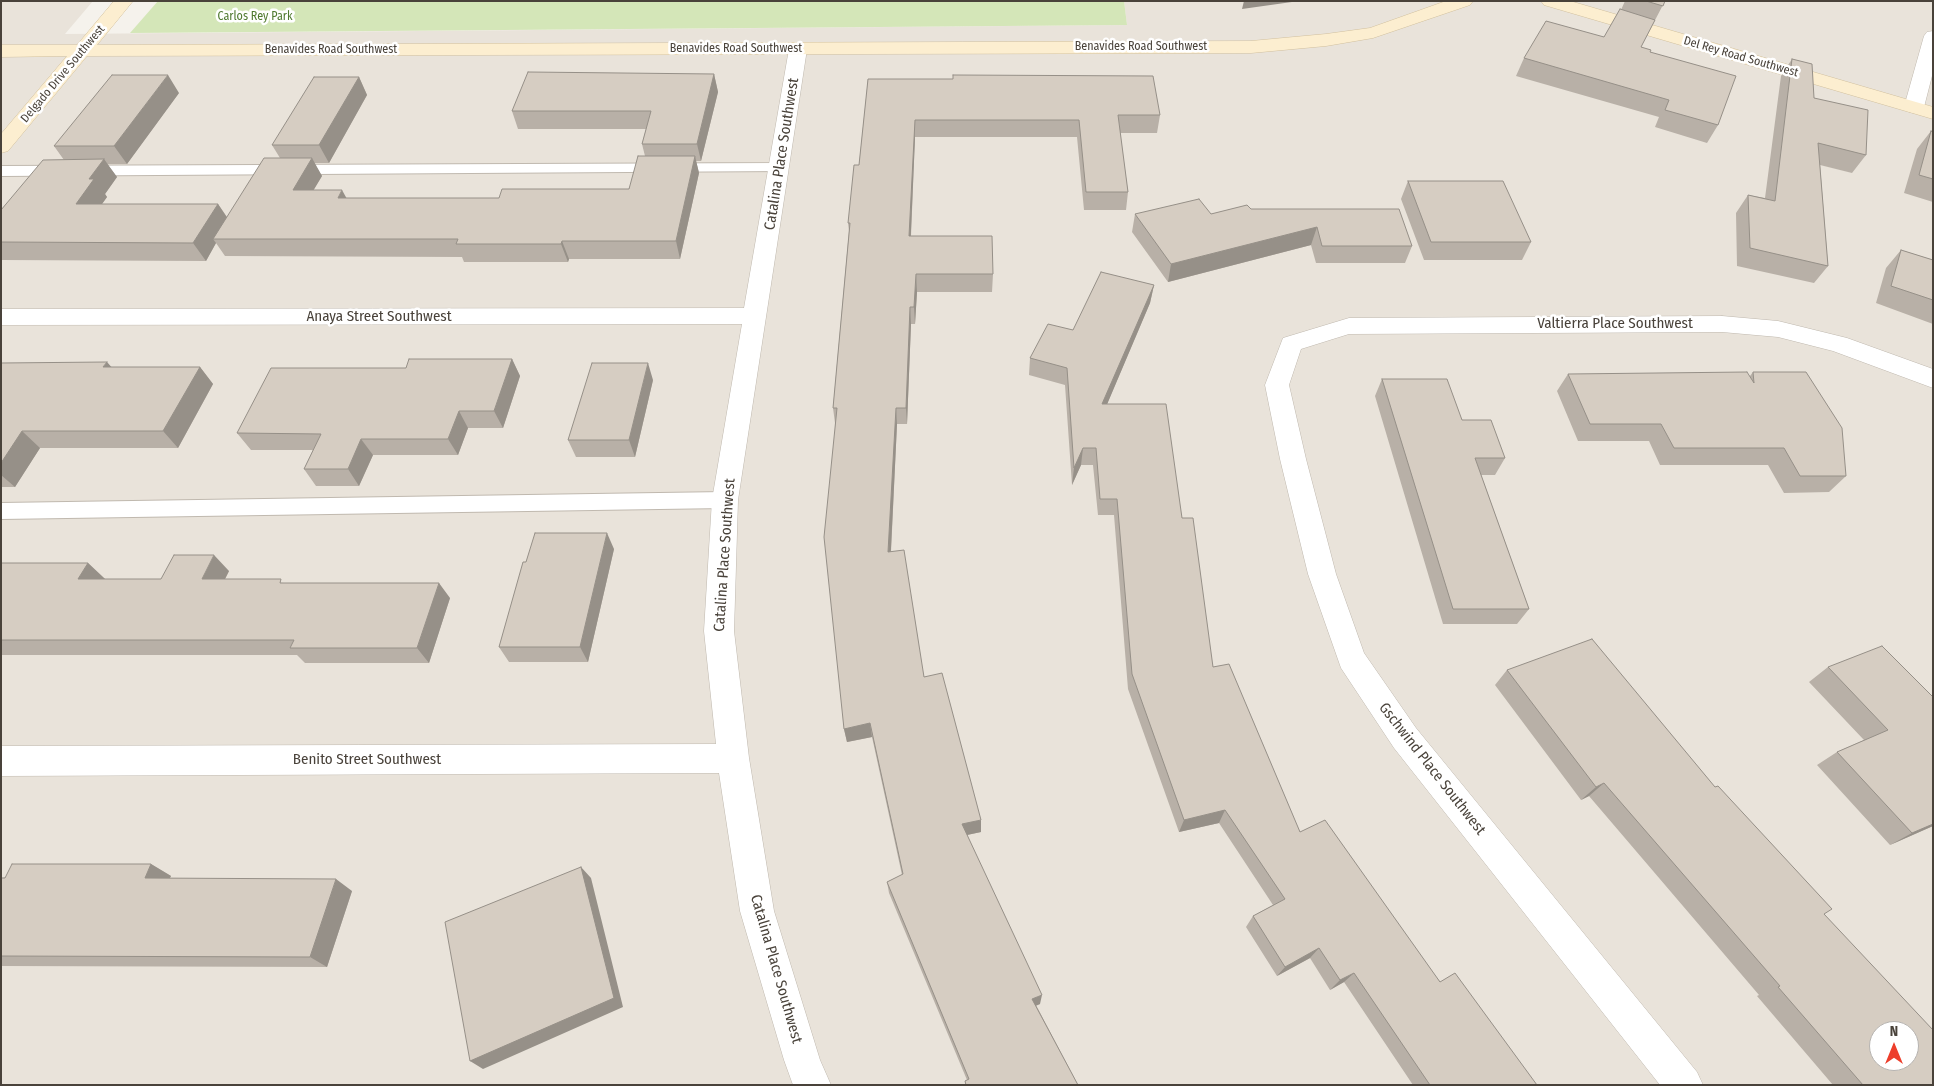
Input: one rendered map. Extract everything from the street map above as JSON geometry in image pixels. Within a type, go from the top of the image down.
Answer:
[{"type":"street","name":"Delgado Drive Southwest","points":[[1,147],[124,1]]},
{"type":"street","name":"Benavides Road Southwest","points":[[1,51],[798,49],[958,46],[1251,47],[1326,40],[1373,33],[1464,1]]},
{"type":"street","name":"Del Rey Road Southwest","points":[[1550,1],[1933,113]]},
{"type":"street","points":[[1914,107],[1933,36]]},
{"type":"street","name":"Catalina Place Southwest","points":[[798,49],[725,500],[719,631],[733,758],[757,911],[802,1060],[812,1085]]},
{"type":"street","name":"Anaya Street Southwest","points":[[1,317],[756,316]]},
{"type":"street","name":"Valtierra Place Southwest","points":[[1291,344],[1349,326],[1722,324],[1778,329],[1839,344],[1933,379]]},
{"type":"street","name":"Gschwind Place Southwest","points":[[1291,344],[1277,385],[1293,459],[1322,574],[1351,659],[1405,738],[1684,1085]]},
{"type":"street","name":"Benito Street Southwest","points":[[1,761],[733,758]]},
{"type":"lane","points":[[1,171],[780,168]]},
{"type":"lane","points":[[1,511],[725,500]]},
{"type":"shaded area","points":[[1,1],[93,1],[65,34],[1127,25],[1124,1],[1933,1],[1933,1085],[1,1085]]},
{"type":"green space","name":"Carlos Rey Park","points":[[158,1],[1124,1],[1127,25],[130,33]]},
{"type":"building","points":[[1646,1],[1665,1],[1663,6]]},
{"type":"building","points":[[1620,9],[1655,20],[1641,47],[1651,50],[1650,52],[1736,76],[1718,125],[1665,110],[1669,100],[1524,58],[1546,21],[1604,37]]},
{"type":"building","points":[[1792,59],[1812,64],[1814,98],[1868,110],[1866,155],[1818,143],[1828,266],[1750,248],[1748,195],[1775,201]]},
{"type":"building","points":[[528,72],[714,74],[697,144],[642,144],[651,111],[512,111]]},
{"type":"building","points":[[112,75],[168,75],[114,146],[54,146]]},
{"type":"building","points":[[953,75],[1153,76],[1160,115],[1118,115],[1128,192],[1086,192],[1079,120],[915,120],[909,236],[992,236],[993,274],[916,274],[914,307],[910,307],[906,408],[896,408],[888,552],[904,550],[924,677],[942,673],[981,820],[962,824],[1042,995],[1032,999],[1078,1085],[966,1085],[965,1081],[969,1079],[887,882],[903,874],[870,723],[844,729],[824,537],[837,408],[833,408],[850,223],[848,223],[854,165],[859,165],[868,79],[953,79]]},
{"type":"building","points":[[314,77],[359,77],[319,145],[272,145]]},
{"type":"building","points":[[1931,131],[1933,132],[1933,179],[1919,175]]},
{"type":"building","points":[[638,156],[695,156],[676,241],[562,241],[561,244],[456,244],[458,239],[213,239],[264,158],[312,158],[293,190],[342,190],[338,198],[499,198],[502,189],[629,189]]},
{"type":"building","points":[[104,159],[89,179],[94,179],[76,204],[218,204],[193,243],[1,242],[1,210],[43,160]]},
{"type":"building","points":[[1408,181],[1503,181],[1531,242],[1431,242]]},
{"type":"building","points":[[1199,199],[1211,214],[1247,205],[1251,209],[1399,209],[1412,246],[1322,246],[1317,227],[1171,264],[1135,214]]},
{"type":"building","points":[[1901,250],[1933,260],[1933,300],[1891,286]]},
{"type":"building","points":[[1101,272],[1154,285],[1102,404],[1166,404],[1182,518],[1193,518],[1213,667],[1229,664],[1300,832],[1325,820],[1440,982],[1455,973],[1537,1085],[1430,1085],[1354,973],[1340,980],[1319,948],[1285,967],[1253,916],[1285,899],[1225,810],[1184,820],[1132,674],[1117,499],[1100,499],[1096,448],[1083,448],[1074,468],[1067,368],[1030,358],[1048,324],[1073,330]]},
{"type":"building","points":[[409,359],[512,359],[494,411],[459,411],[448,439],[361,439],[348,469],[304,469],[321,434],[237,433],[271,368],[406,368]]},
{"type":"building","points":[[107,362],[103,367],[200,367],[163,431],[22,431],[1,463],[1,363]]},
{"type":"building","points":[[592,363],[648,363],[629,440],[568,440]]},
{"type":"building","points":[[1747,372],[1754,383],[1753,372],[1806,372],[1842,428],[1846,476],[1800,476],[1784,448],[1674,448],[1661,424],[1590,424],[1568,374]]},
{"type":"building","points":[[1382,379],[1447,379],[1462,420],[1491,420],[1505,458],[1475,458],[1529,609],[1453,609]]},
{"type":"building","points":[[535,533],[607,533],[580,647],[499,647],[523,562],[526,562]]},
{"type":"building","points":[[174,555],[214,555],[202,579],[281,579],[280,583],[439,583],[417,648],[290,648],[294,640],[1,640],[1,563],[88,563],[78,579],[161,579]]},
{"type":"building","points":[[1592,639],[1715,787],[1718,786],[1832,909],[1824,914],[1933,1030],[1933,1085],[1863,1085],[1604,783],[1596,787],[1507,670]]},
{"type":"building","points":[[1882,646],[1933,697],[1933,824],[1912,833],[1837,752],[1888,730],[1828,667]]},
{"type":"building","points":[[12,864],[151,864],[145,878],[336,879],[310,957],[1,956],[1,878],[5,878]]},
{"type":"building","points":[[581,867],[614,998],[470,1061],[445,922]]}]
